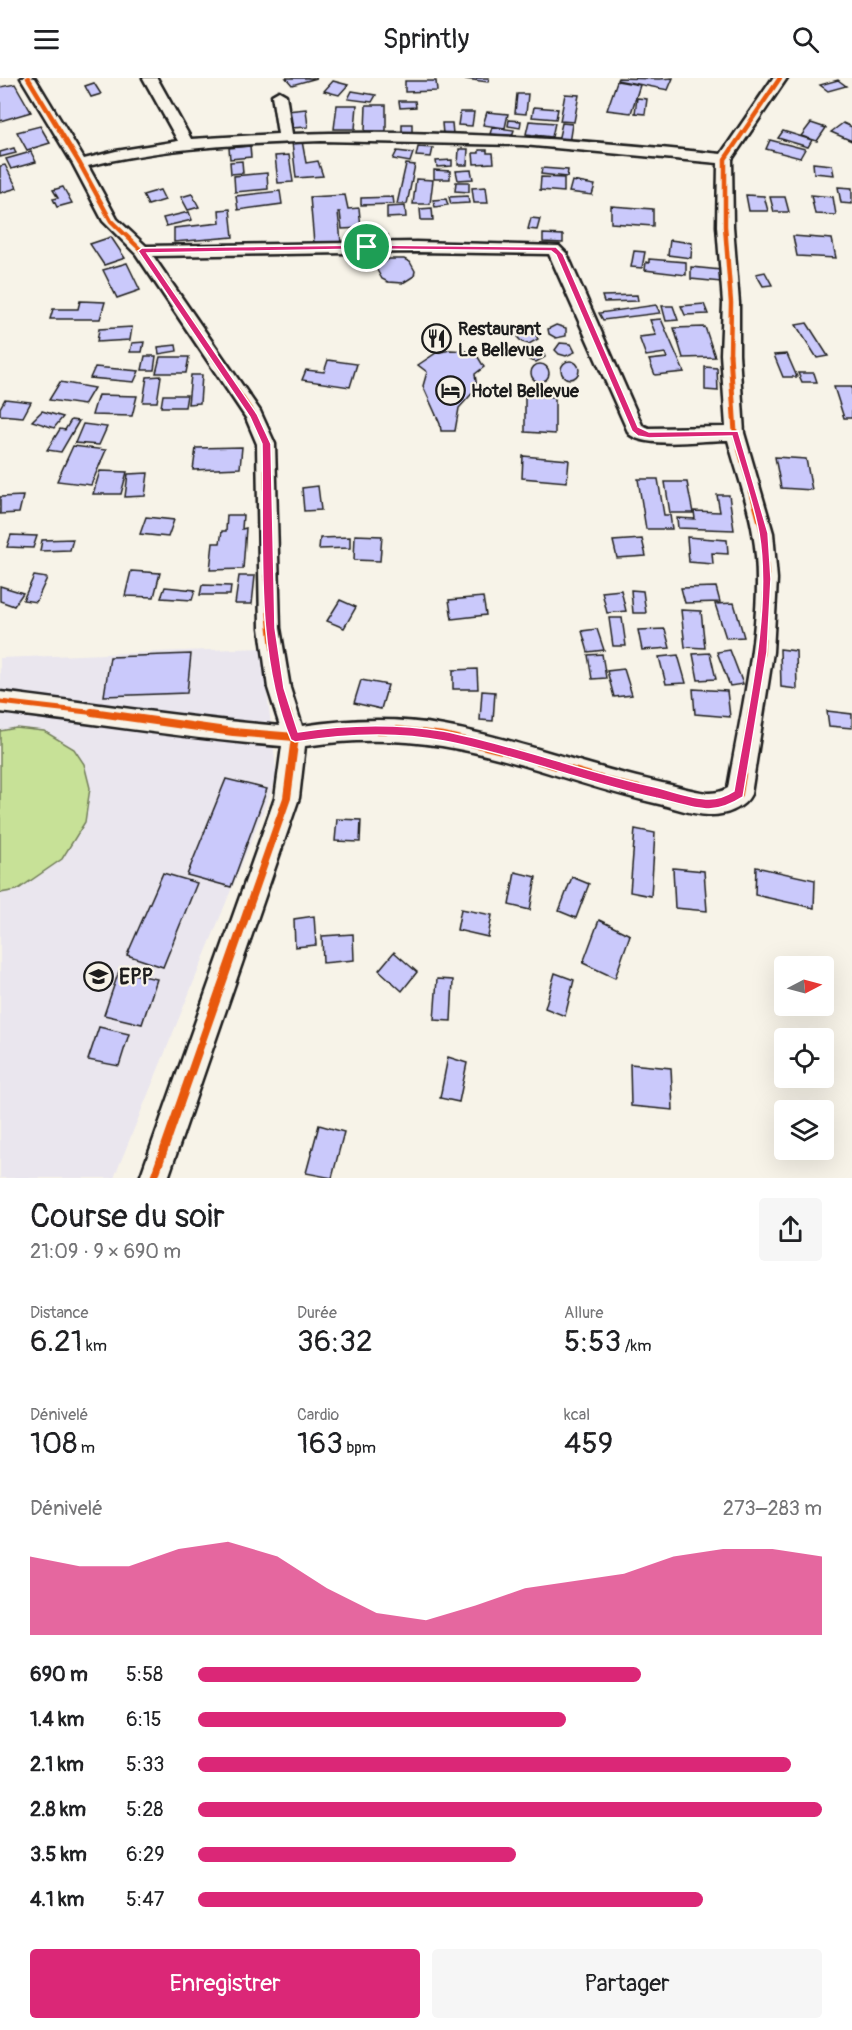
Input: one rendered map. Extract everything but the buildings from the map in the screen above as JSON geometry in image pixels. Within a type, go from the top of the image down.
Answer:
[{"type":"street","points":[[28,78],[81,164],[111,221],[142,251],[254,416],[267,444],[270,628],[279,688],[295,737],[287,798],[154,1178]]},
{"type":"street","points":[[150,78],[180,129],[186,144]]},
{"type":"street","points":[[0,702],[116,715],[233,732],[295,737],[342,730],[397,730],[444,736],[625,786],[708,804],[726,802],[739,794],[762,652],[767,579],[763,533],[735,433],[730,354],[731,303],[725,226],[725,159],[780,78]]},
{"type":"street","points":[[279,95],[285,136]]},
{"type":"street","points":[[81,164],[116,155],[186,144],[285,136],[474,137],[615,147],[725,159]]},
{"type":"street","points":[[142,251],[416,247],[553,249],[559,254],[634,429],[641,434],[649,435],[735,433]]},
{"type":"shaded area","name":"EPP","points":[[262,648],[277,777],[114,1178],[0,1178],[0,658]]},
{"type":"green space","points":[[16,728],[44,731],[74,749],[84,764],[90,788],[85,822],[62,859],[17,890],[0,893],[0,731]]},
{"type":"cycle path","points":[[28,78],[80,164],[111,221],[142,251],[254,416],[266,444],[270,628],[279,688],[295,737],[287,798],[154,1178]]},
{"type":"cycle path","points":[[0,702],[116,715],[233,732],[295,737],[342,730],[397,730],[444,736],[502,750],[625,786],[708,804],[726,802],[739,794],[762,652],[767,579],[763,533],[735,433],[730,354],[731,303],[725,226],[725,159],[780,78]]},
{"type":"place","name":"Restaurant Le Bellevue","points":[[437,339]]},
{"type":"place","name":"Hotel Bellevue","points":[[450,391]]},
{"type":"place","name":"EPP","points":[[98,977]]},
{"type":"route","points":[[367,247],[547,247],[553,249],[559,254],[634,429],[641,434],[649,435],[735,433],[746,464],[763,533],[767,579],[762,652],[739,794],[726,802],[708,804],[625,786],[502,750],[444,736],[397,730],[342,730],[295,737],[279,688],[270,628],[267,557],[267,444],[254,416],[142,251],[367,247]]}]
